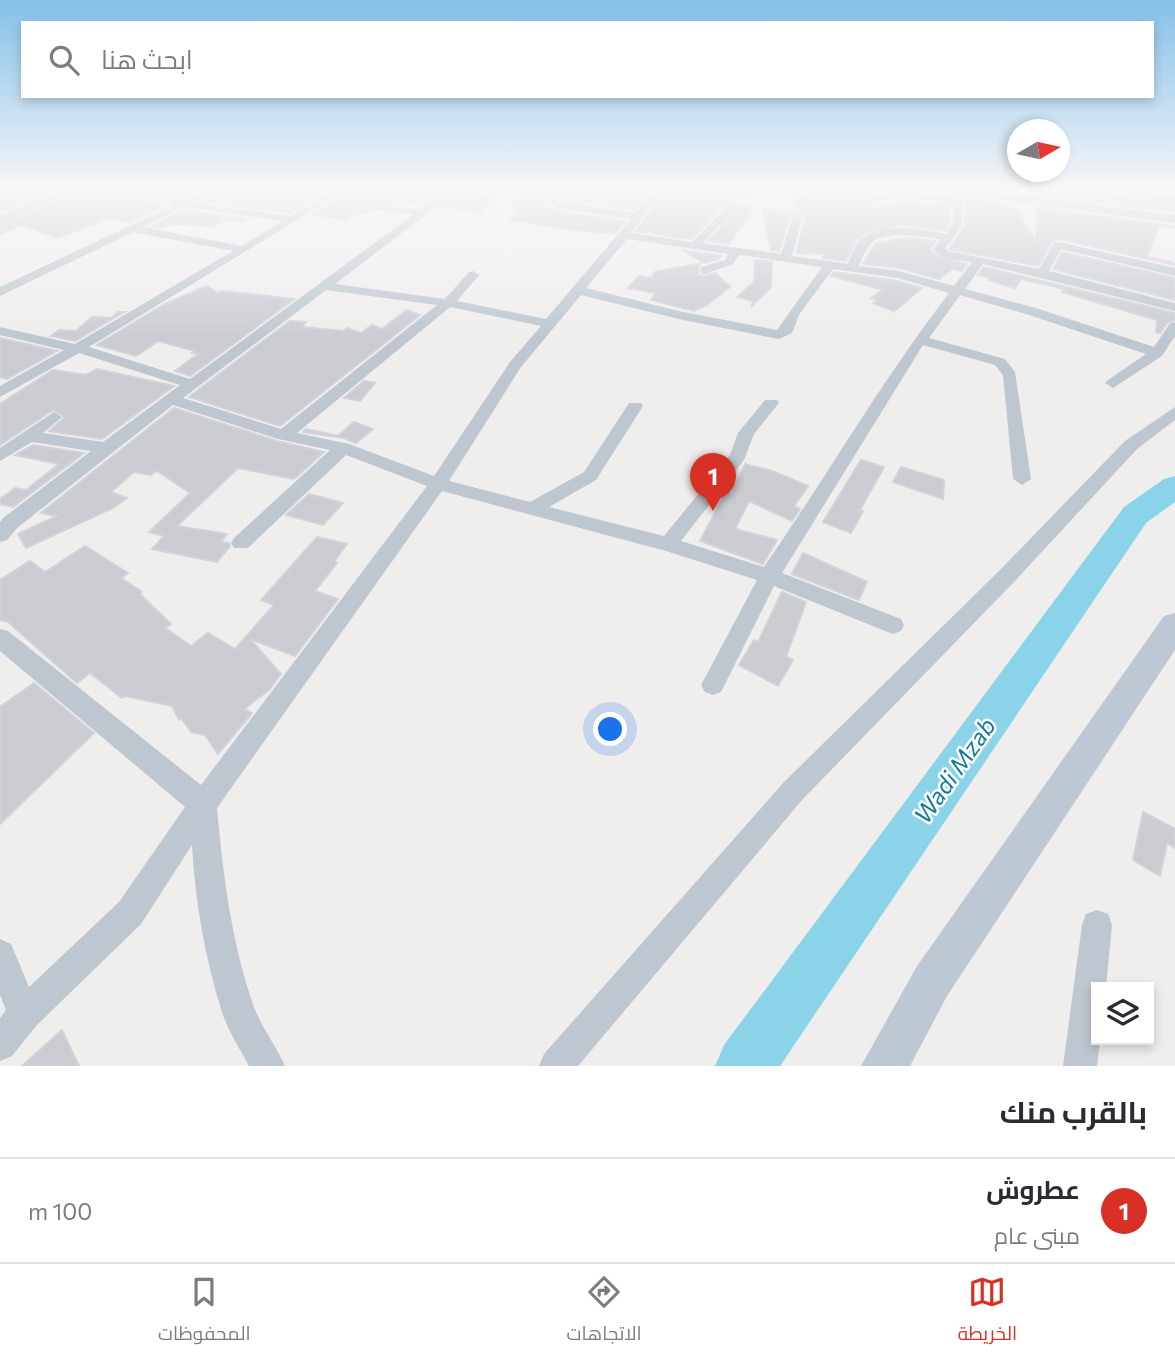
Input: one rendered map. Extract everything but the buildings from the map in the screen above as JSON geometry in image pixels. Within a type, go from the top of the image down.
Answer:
[{"type":"street","points":[[0,292],[108,240]]},
{"type":"street","points":[[190,240],[242,249]]},
{"type":"street","points":[[0,392],[151,306],[257,240]]},
{"type":"street","points":[[0,535],[10,523],[106,448],[384,240]]},
{"type":"street","points":[[0,1044],[24,1014],[130,913],[203,804],[438,484],[515,365],[619,240]]},
{"type":"street","points":[[657,240],[899,275],[1031,311],[1157,353]]},
{"type":"street","points":[[695,245],[700,240]]},
{"type":"street","points":[[786,257],[791,240]]},
{"type":"street","points":[[852,268],[863,243],[869,240]]},
{"type":"street","points":[[946,240],[940,247],[941,252],[1042,273],[1175,307]]},
{"type":"street","points":[[1042,273],[1058,245],[1175,272]]},
{"type":"street","points":[[705,271],[729,262],[736,250]]},
{"type":"street","points":[[713,685],[769,576],[921,340],[981,260]]},
{"type":"street","points":[[577,290],[683,316],[779,335],[787,331],[794,313],[830,265]]},
{"type":"street","points":[[284,435],[448,303],[473,275]]},
{"type":"street","points":[[323,286],[448,303],[550,324]]},
{"type":"street","points":[[1113,383],[1157,353],[1175,326]]},
{"type":"street","points":[[0,331],[122,360],[191,384]]},
{"type":"street","points":[[921,340],[991,358],[1005,365],[1010,375],[1022,480]]},
{"type":"street","points":[[172,400],[284,435],[343,448],[438,484],[668,544],[769,576],[893,625]]},
{"type":"street","points":[[668,544],[738,456],[746,433],[771,403]]},
{"type":"street","points":[[534,508],[590,475],[635,406]]},
{"type":"street","points":[[556,1066],[793,791],[1007,576],[1131,445],[1175,412]]},
{"type":"street","points":[[0,456],[54,417]]},
{"type":"street","points":[[29,436],[106,448]]},
{"type":"street","points":[[241,543],[343,448]]},
{"type":"street","points":[[884,1066],[932,981],[1175,625]]},
{"type":"street","points":[[0,638],[203,804],[208,872],[222,950],[239,1013],[268,1066]]},
{"type":"street","points":[[1080,1066],[1097,925]]},
{"type":"street","points":[[0,955],[24,1014]]},
{"type":"waterway","name":"Wadi Mzab","points":[[745,1066],[1135,515],[1175,486]]},
{"type":"place","name":"عطروش","points":[[713,511]]}]
